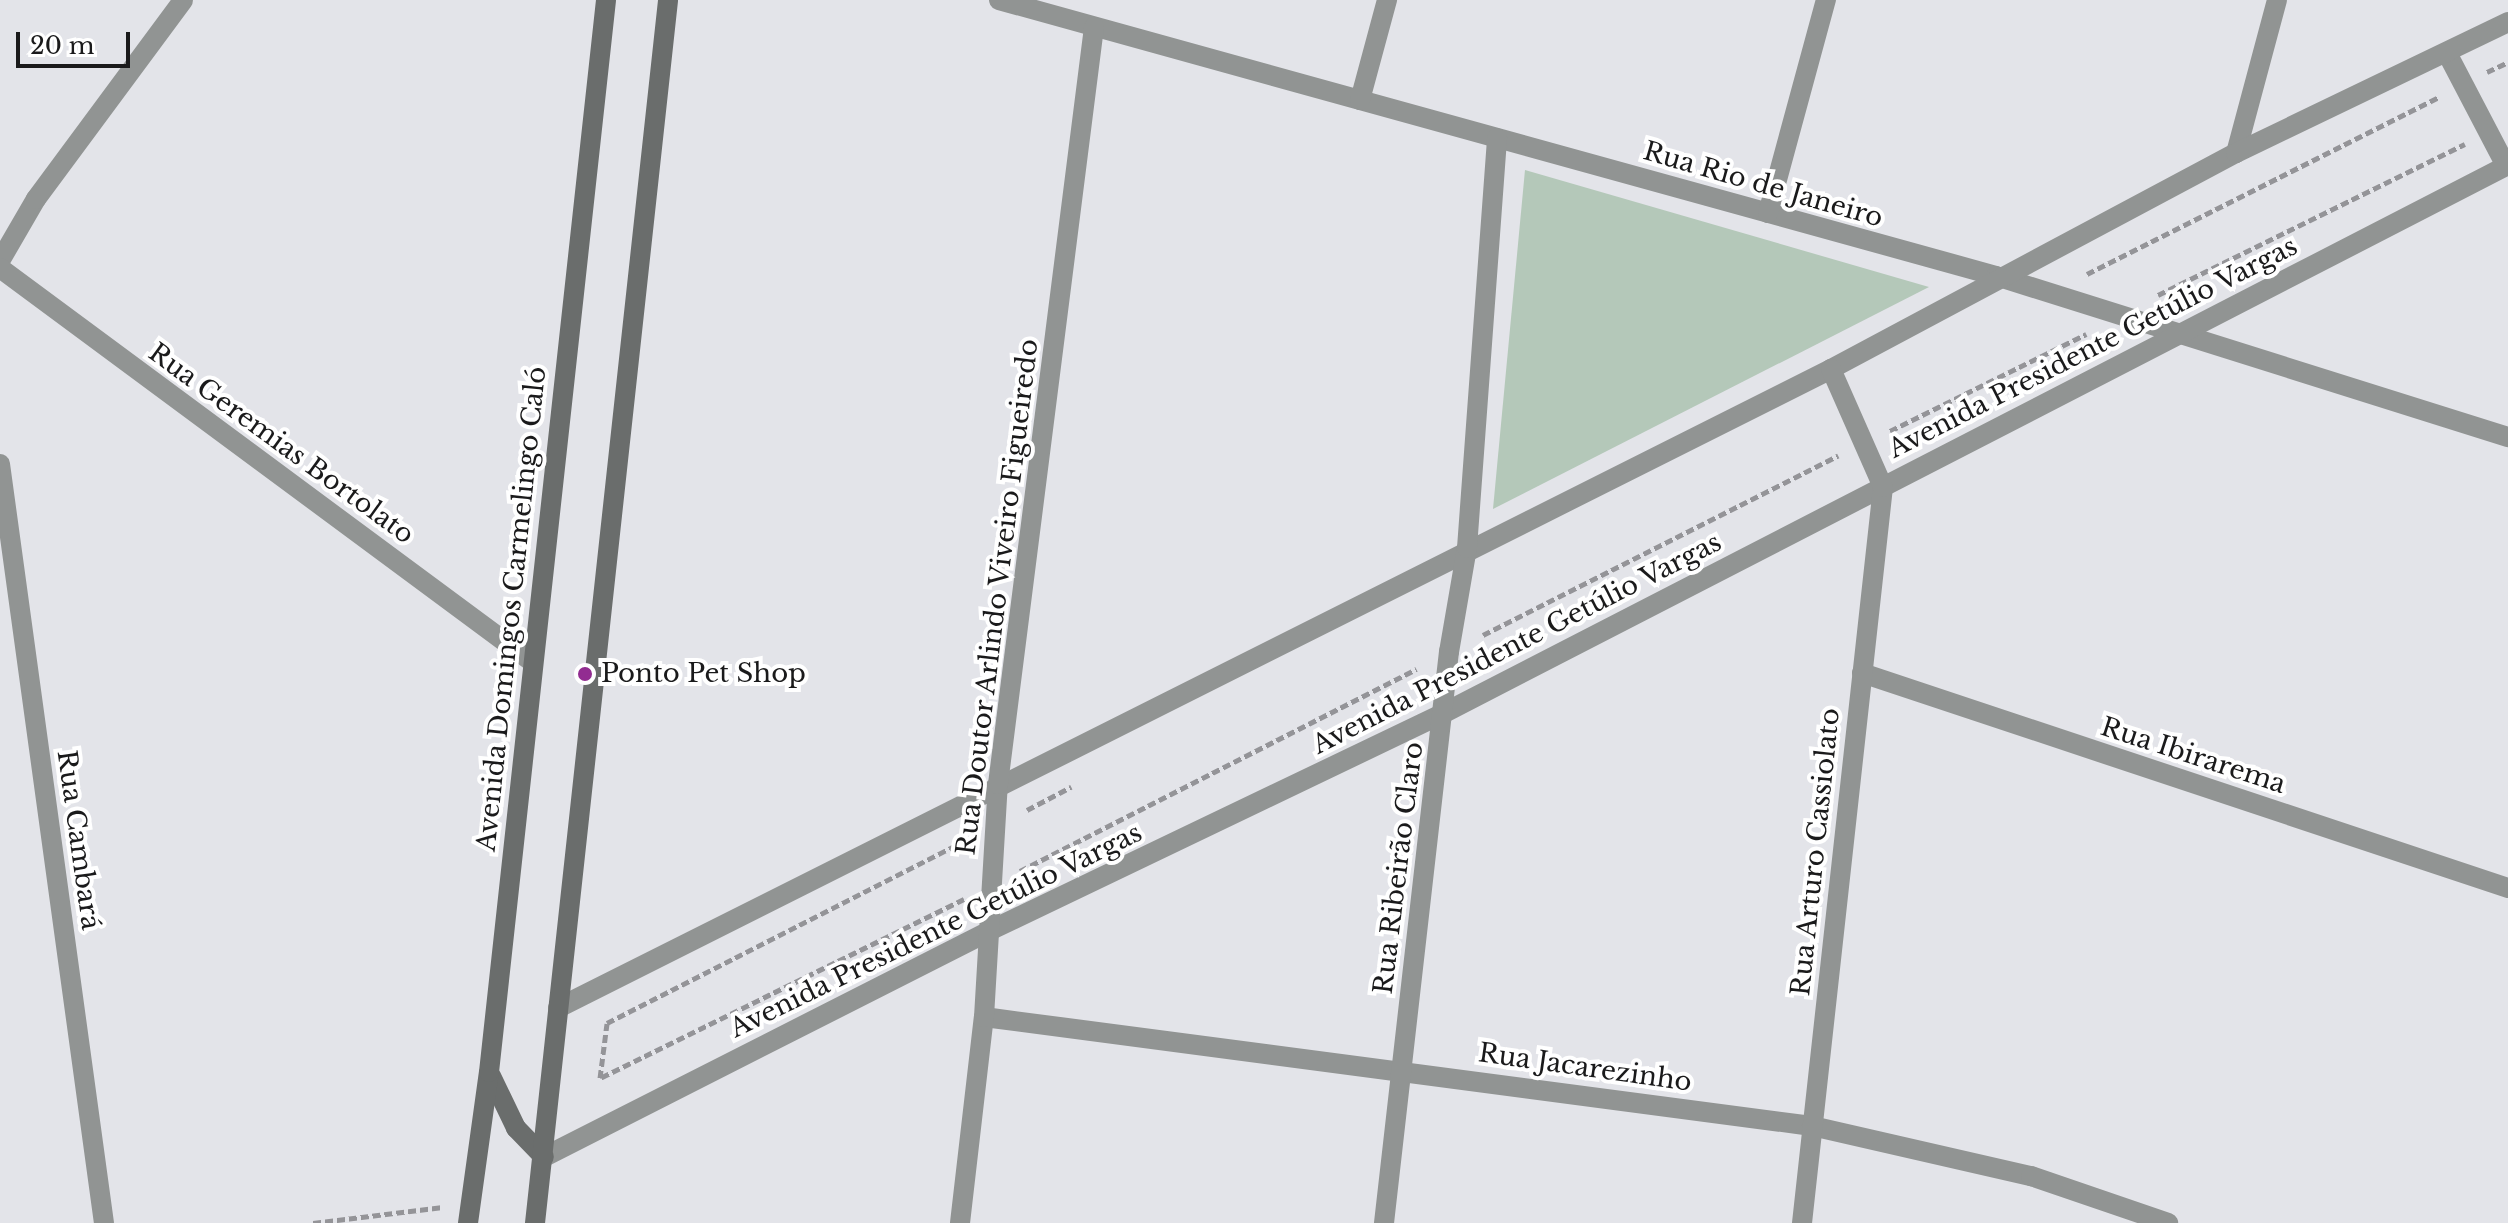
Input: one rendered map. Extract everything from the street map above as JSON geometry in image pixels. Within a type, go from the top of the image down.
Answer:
[{"type":"street","points":[[0,261],[36,199],[183,0]]},
{"type":"street","name":"Avenida Domingos Carmelingo Caló","points":[[469,1214],[489,1072],[531,661],[606,0]]},
{"type":"street","points":[[535,1223],[668,0]]},
{"type":"street","name":"Rua Rio de Janeiro","points":[[1002,0],[1996,276],[2508,437]]},
{"type":"street","points":[[1360,100],[1387,0]]},
{"type":"street","points":[[1768,213],[1826,0]]},
{"type":"street","points":[[2236,153],[2277,0]]},
{"type":"street","points":[[558,1008],[1467,548],[1831,369],[1996,276],[2236,153],[2508,22]]},
{"type":"street","name":"Rua Doutor Arlindo Viveiro Figueiredo","points":[[960,1223],[984,1017],[998,784],[1094,27]]},
{"type":"street","points":[[2447,53],[2507,166]]},
{"type":"street","name":"Rua Ribeirão Claro","points":[[1384,1223],[1449,652],[1467,548],[1497,138]]},
{"type":"street","name":"Avenida Presidente Getúlio Vargas","points":[[544,1157],[989,931],[1444,713],[2176,332],[2507,166]]},
{"type":"street","name":"Rua Geremias Bortolato","points":[[0,268],[531,661]]},
{"type":"street","points":[[1831,369],[1883,487]]},
{"type":"street","name":"Rua Cambará","points":[[0,464],[104,1223]]},
{"type":"street","name":"Rua Arturo Cassiolato","points":[[1802,1223],[1883,487]]},
{"type":"street","name":"Rua Ibirarema","points":[[1862,673],[2508,888]]},
{"type":"street","name":"Rua Jacarezinho","points":[[984,1017],[1401,1068],[1812,1126],[2031,1176],[2168,1223]]},
{"type":"street","points":[[489,1072],[516,1128],[544,1157]]},
{"type":"path","points":[[2050,293],[2508,62]]},
{"type":"path","points":[[1085,780],[607,1023],[600,1078],[992,885],[1449,652],[2488,132]]},
{"type":"path","points":[[313,1223],[469,1214]]},
{"type":"green space","points":[[1525,170],[1929,287],[1493,509]]},
{"type":"place","name":"Ponto Pet Shop","points":[[585,674]]}]
